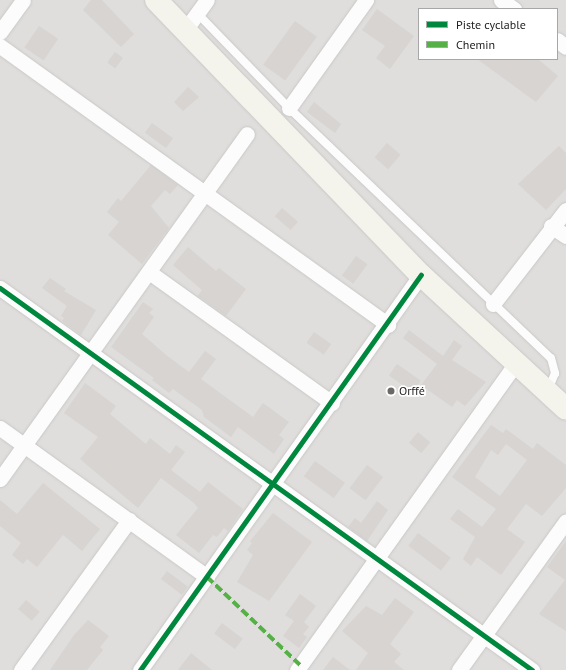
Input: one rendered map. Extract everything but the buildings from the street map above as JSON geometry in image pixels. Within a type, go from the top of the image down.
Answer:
[{"type":"main road","points":[[156,0],[191,22],[421,275],[546,393],[566,409]]},
{"type":"street","points":[[0,32],[23,0]]},
{"type":"street","points":[[191,22],[207,0]]},
{"type":"street","points":[[289,108],[366,0]]},
{"type":"street","points":[[501,0],[513,8]]},
{"type":"street","points":[[558,41],[566,47]]},
{"type":"street","points":[[0,46],[388,325]]},
{"type":"street","points":[[3,471],[24,445],[247,134]]},
{"type":"street","points":[[493,304],[551,226],[566,210]]},
{"type":"street","points":[[551,226],[566,236]]},
{"type":"street","points":[[149,272],[332,403]]},
{"type":"street","points":[[140,670],[388,325],[421,275]]},
{"type":"street","points":[[0,288],[532,670]]},
{"type":"street","points":[[297,670],[375,558],[515,364]]},
{"type":"street","points":[[0,428],[207,577]]},
{"type":"street","points":[[21,670],[129,520]]},
{"type":"street","points":[[459,670],[566,521]]},
{"type":"lane","points":[[191,22],[289,108],[551,358],[555,373],[546,393]]},
{"type":"shaded area","points":[[0,0],[566,0],[566,670],[0,670]]},
{"type":"marked path","points":[[207,577],[300,665]]},
{"type":"cycle path","points":[[140,670],[421,275]]},
{"type":"cycle path","points":[[0,288],[532,670]]},
{"type":"place","name":"Orffé","points":[[391,391]]}]
